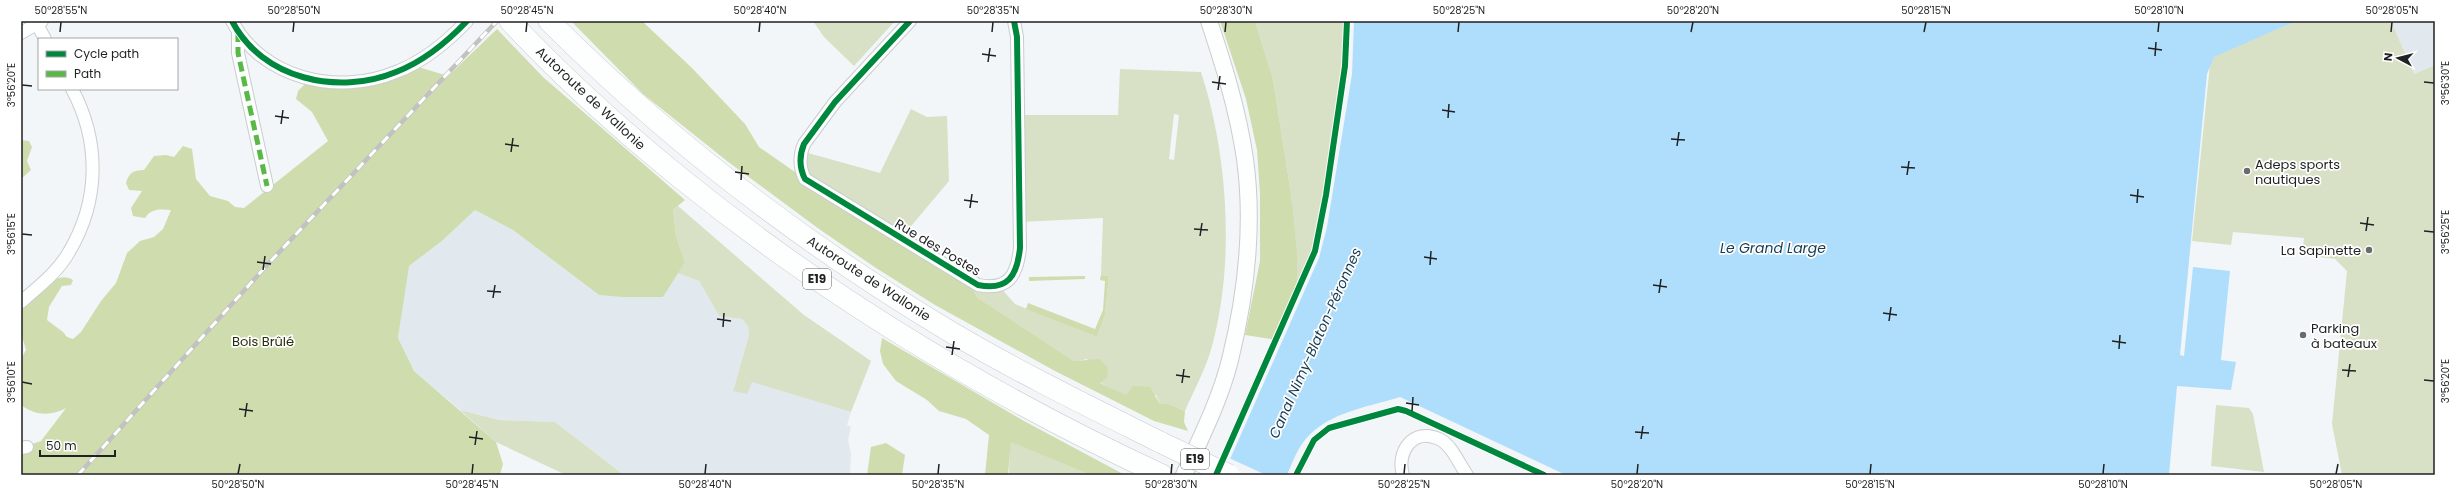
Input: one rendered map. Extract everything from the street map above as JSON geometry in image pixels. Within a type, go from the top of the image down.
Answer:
[{"type":"highway","name":"Autoroute de Wallonie","points":[[549,21],[648,115],[744,192],[845,264],[949,331],[1046,385],[1229,475]]},
{"type":"highway","name":"Autoroute de Wallonie","points":[[516,27],[630,136],[724,213],[828,287],[931,353],[1013,399],[1157,472]]},
{"type":"main road","points":[[1184,475],[1216,402],[1230,361],[1246,278],[1248,201],[1245,159],[1227,76],[1209,21]]},
{"type":"street","points":[[232,21],[238,32],[253,50],[283,71],[318,81],[342,81],[382,77],[412,65],[467,21]]},
{"type":"street","name":"Rue des Postes","points":[[910,21],[835,102],[809,138],[802,151],[801,172],[805,179],[819,188],[978,285],[989,287],[999,286],[1009,281],[1015,271],[1020,248],[1017,37],[1014,21]]},
{"type":"street","points":[[21,34],[39,22],[45,38]]},
{"type":"street","points":[[238,32],[238,53],[266,186]]},
{"type":"street","points":[[21,302],[46,281],[69,253],[89,200],[93,164],[89,130],[84,112],[73,90]]},
{"type":"street","points":[[1403,475],[1400,465],[1405,447],[1418,436],[1430,436],[1440,439],[1448,446],[1467,475]]},
{"type":"shaded area","points":[[2391,21],[2435,21],[2435,65],[2414,74]]},
{"type":"shaded area","points":[[475,210],[513,230],[599,295],[663,297],[677,273],[699,281],[719,316],[742,319],[748,326],[749,335],[733,391],[751,381],[851,412],[847,425],[851,427],[848,440],[851,454],[850,475],[624,475],[555,422],[499,420],[460,410],[414,371],[398,338],[408,266],[443,240]]},
{"type":"green space","points":[[571,21],[642,21],[692,68],[745,124],[759,147],[805,179],[965,277],[978,298],[1073,361],[1100,359],[1108,368],[1107,378],[1100,383],[1126,395],[1133,386],[1150,387],[1160,404],[1169,404],[1185,411],[1184,422],[1188,431],[1154,421],[1055,371],[935,305],[876,268],[819,229],[727,161],[643,94]]},
{"type":"green space","points":[[813,21],[895,21],[854,66],[824,37]]},
{"type":"green space","points":[[1220,21],[1255,21],[1273,79],[1291,194],[1297,253],[1297,291],[1276,340],[1245,335],[1260,261],[1260,194],[1257,150],[1246,99]]},
{"type":"green space","points":[[1255,21],[1347,21],[1345,66],[1321,224],[1315,251],[1297,291],[1291,194],[1273,79]]},
{"type":"green space","name":"La Sapinette","points":[[2296,21],[2391,21],[2414,74],[2435,65],[2435,475],[2342,475],[2332,424],[2347,271],[2335,259],[2302,255],[2304,238],[2233,232],[2231,245],[2192,241],[2210,64],[2214,57],[2220,53]]},
{"type":"green space","name":"Bois Brûlé","points":[[497,29],[543,77],[685,200],[673,210],[676,236],[685,262],[663,297],[623,297],[599,295],[513,230],[475,210],[443,240],[409,266],[398,338],[414,371],[496,442],[503,464],[500,475],[21,475],[21,448],[41,441],[66,408],[61,411],[44,414],[26,409],[21,405],[21,359],[26,350],[21,333],[21,309],[38,292],[52,281],[66,277],[73,280],[71,285],[62,286],[49,307],[47,320],[63,332],[67,337],[73,339],[81,332],[101,301],[116,283],[127,253],[140,241],[154,237],[163,229],[171,210],[160,209],[153,211],[150,212],[145,218],[133,216],[131,208],[142,191],[129,190],[126,183],[130,174],[134,171],[144,170],[154,156],[166,155],[174,157],[183,146],[192,149],[196,179],[210,196],[228,201],[235,207],[244,208],[328,141],[312,112],[296,99],[298,91],[306,83],[342,81],[412,65],[448,76]]},
{"type":"green space","points":[[1120,69],[1201,72],[1210,104],[1217,138],[1222,173],[1226,244],[1224,280],[1212,346],[1203,371],[1185,411],[1169,404],[1160,404],[1156,395],[1126,396],[1099,382],[1087,359],[1073,362],[978,298],[965,277],[999,286],[1015,304],[1097,337],[1105,315],[1109,276],[1101,275],[1103,218],[1020,222],[1018,115],[1118,115]],"holes":[[[1174,114],[1179,115],[1174,160],[1169,159]]]},
{"type":"green space","points":[[911,109],[927,117],[947,116],[949,181],[901,238],[805,179],[801,151],[880,173]]},
{"type":"green space","points":[[21,140],[29,141],[32,147],[27,161],[31,170],[21,179]]},
{"type":"green space","points":[[678,206],[804,315],[871,361],[851,412],[752,382],[747,394],[733,391],[749,335],[748,326],[742,319],[719,316],[699,281],[677,273],[685,262],[676,236],[673,210]]},
{"type":"green space","points":[[1101,275],[1109,276],[1105,315],[1097,337],[1026,309],[1028,303],[1095,329],[1103,310],[1105,281],[1100,280]]},
{"type":"green space","points":[[1085,276],[1085,279],[1029,281],[1029,277]]},
{"type":"green space","points":[[882,338],[1024,421],[1125,475],[1090,475],[1011,442],[1008,475],[985,475],[989,435],[966,419],[939,411],[927,400],[896,381],[883,364],[880,351]]},
{"type":"green space","points":[[2216,405],[2249,408],[2253,414],[2264,472],[2211,466]]},
{"type":"green space","points":[[460,410],[499,420],[555,422],[624,475],[566,475],[496,442]]},
{"type":"green space","points":[[1010,441],[1090,475],[1009,475]]},
{"type":"green space","points":[[886,443],[905,455],[902,475],[867,475],[871,447]]},
{"type":"water","name":"Le Grand Large","points":[[1354,21],[2296,21],[2214,57],[2207,74],[2180,355],[2184,356],[2193,267],[2230,271],[2221,360],[2236,362],[2231,390],[2177,386],[2169,475],[1566,475],[1400,397],[1345,413],[1320,426],[1300,447],[1287,475],[1223,475],[1319,258],[1327,227],[1352,74]]},
{"type":"pier","points":[[1229,458],[1266,475],[1221,475]]},
{"type":"railway","points":[[78,475],[268,264],[497,21]]},
{"type":"marked path","points":[[238,32],[238,53],[267,186]]},
{"type":"cycle path","points":[[232,21],[245,41],[262,57],[282,69],[304,77],[327,82],[350,82],[374,79],[406,68],[425,57],[452,36],[467,21]]},
{"type":"cycle path","points":[[910,21],[835,102],[804,144],[801,153],[802,170],[805,179],[978,285],[988,286],[997,286],[1009,279],[1013,274],[1019,258],[1020,248],[1017,37],[1014,21]]},
{"type":"cycle path","points":[[1216,475],[1315,251],[1326,195],[1345,66],[1347,21]]},
{"type":"cycle path","points":[[1296,475],[1314,440],[1329,428],[1398,409],[1406,411],[1544,475]]},
{"type":"place","name":"Adeps sports nautiques","points":[[2247,171]]},
{"type":"place","name":"La Sapinette","points":[[2369,250]]},
{"type":"place","name":"Parking à bateaux","points":[[2303,335]]},
{"type":"water label","name":"Canal Nimy-Blaton-Péronnes","points":[[1315,343]]}]
